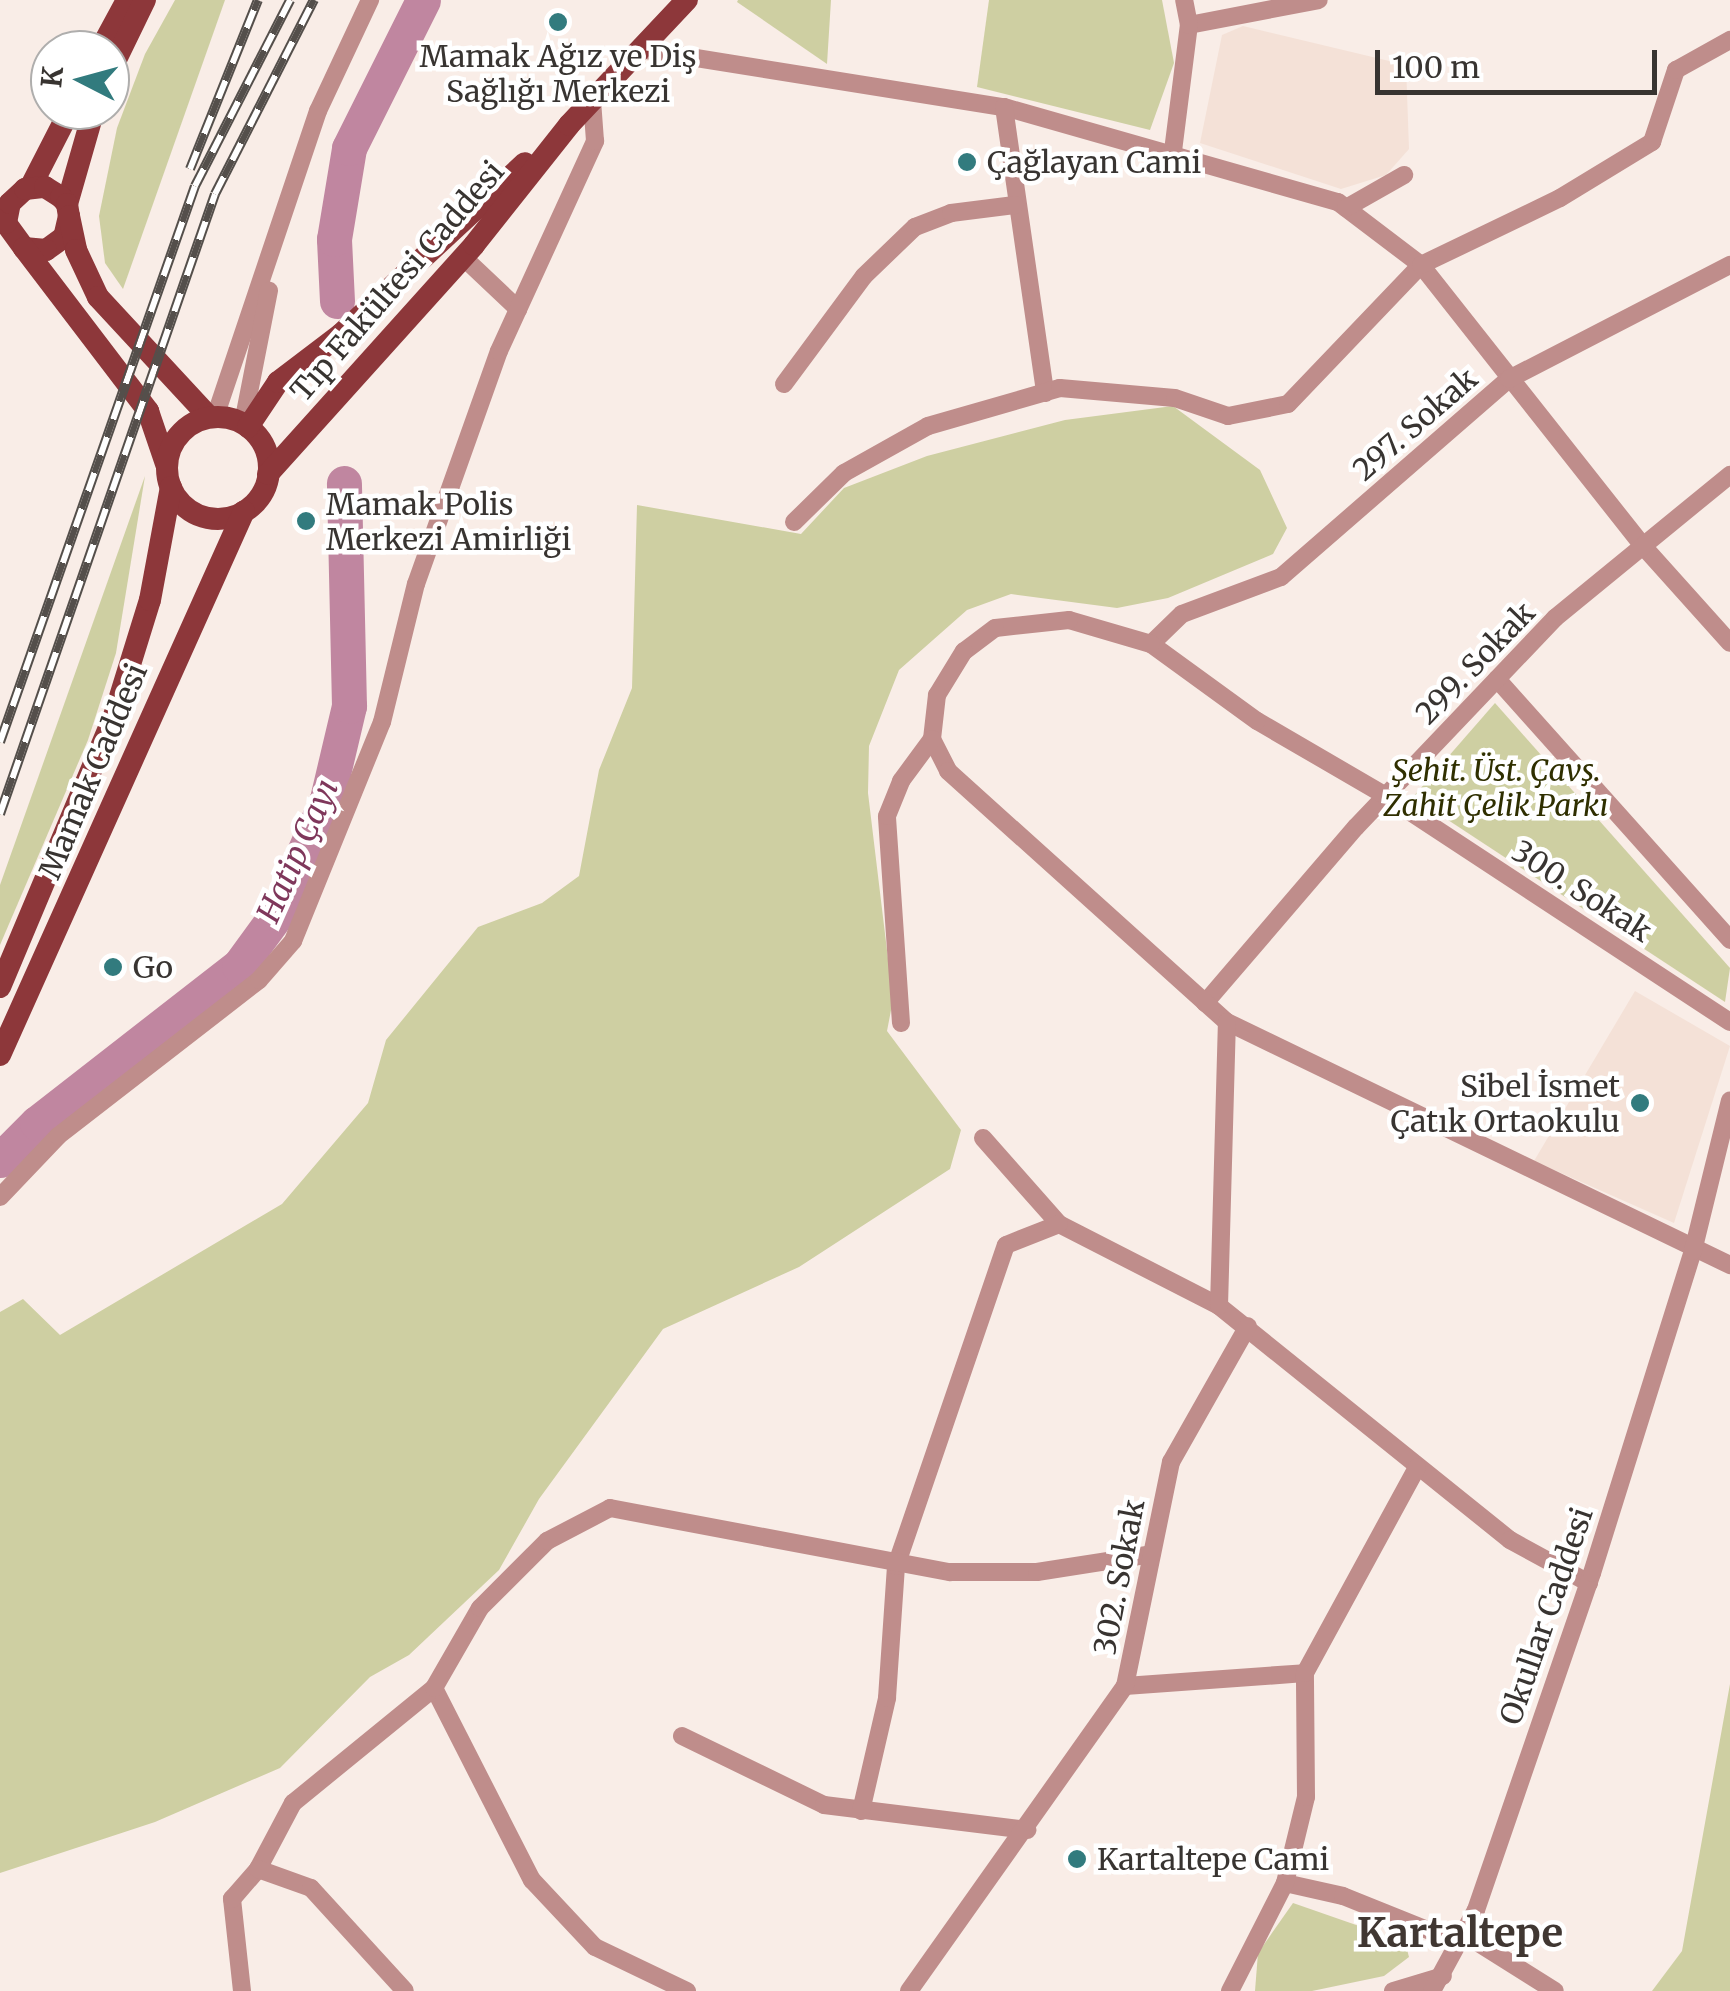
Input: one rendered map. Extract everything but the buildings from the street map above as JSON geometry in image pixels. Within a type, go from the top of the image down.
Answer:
[{"type":"main road","points":[[111,30],[127,0]]},
{"type":"main road","points":[[130,32],[146,0]]},
{"type":"main road","name":"Tıp Fakültesi Caddesi","points":[[245,425],[278,382],[340,334],[569,124],[687,0]]},
{"type":"main road","name":"Tıp Fakültesi Caddesi","points":[[268,474],[463,257],[569,124]]},
{"type":"main road","points":[[59,130],[27,188],[6,212],[13,239],[56,245],[89,130]]},
{"type":"main road","points":[[0,181],[54,191],[68,210],[98,297],[212,417],[245,425],[264,444],[268,474],[244,511],[203,516],[169,479],[175,440],[212,417]]},
{"type":"main road","name":"Mamak Caddesi","points":[[0,988],[62,852],[120,700],[150,600],[169,479],[148,410],[13,239]]},
{"type":"main road","name":"Mamak Caddesi","points":[[0,1056],[244,511]]},
{"type":"street","points":[[212,417],[282,225],[318,112],[370,0]]},
{"type":"street","points":[[1172,151],[1189,25],[1184,0]]},
{"type":"street","points":[[1189,25],[1319,0]]},
{"type":"street","points":[[794,522],[844,473],[928,426],[1060,388],[1174,398],[1228,416],[1288,404],[1420,265],[1560,198],[1652,142],[1676,70],[1730,40]]},
{"type":"street","points":[[640,49],[1004,107],[1172,151],[1346,208],[1420,265],[1643,546],[1730,643]]},
{"type":"street","points":[[0,1197],[58,1136],[259,980],[293,940],[382,722],[416,584],[518,309],[596,142],[592,100]]},
{"type":"street","points":[[1004,107],[1014,205],[1045,393]]},
{"type":"street","points":[[1346,208],[1404,175]]},
{"type":"street","points":[[784,384],[864,276],[915,227],[950,212],[1014,205]]},
{"type":"street","points":[[245,425],[282,225]]},
{"type":"street","points":[[463,257],[518,309]]},
{"type":"street","name":"297. Sokak","points":[[1151,644],[1182,614],[1281,577],[1509,379],[1730,264]]},
{"type":"street","name":"299. Sokak","points":[[1205,1004],[1386,796],[1555,618],[1730,475]]},
{"type":"street","name":"300. Sokak","points":[[932,739],[937,695],[964,651],[995,628],[1069,620],[1151,644],[1258,721],[1386,796],[1730,1022]]},
{"type":"street","points":[[1497,679],[1730,940]]},
{"type":"street","points":[[900,1023],[887,816],[901,780],[932,739],[948,771],[1227,1022],[1693,1252],[1730,1265]]},
{"type":"street","points":[[1218,1306],[1227,1022]]},
{"type":"street","name":"Okullar Caddesi","points":[[1438,1984],[1462,1939],[1588,1582],[1693,1252],[1730,1100]]},
{"type":"street","points":[[983,1138],[1058,1224],[1218,1306],[1248,1326],[1510,1540],[1588,1582]]},
{"type":"street","points":[[860,1811],[887,1698],[896,1566],[1006,1245],[1058,1224]]},
{"type":"street","name":"302. Sokak","points":[[909,1991],[1027,1830],[1125,1686],[1171,1462],[1248,1326]]},
{"type":"street","points":[[1230,1991],[1285,1883],[1306,1797],[1305,1673],[1418,1468]]},
{"type":"street","points":[[242,1991],[232,1899],[258,1869],[294,1803],[434,1688],[480,1608],[546,1541],[610,1508],[717,1524],[896,1566],[1037,1572],[1152,1554]]},
{"type":"street","points":[[1125,1686],[1305,1673]]},
{"type":"street","points":[[434,1688],[532,1880],[596,1948],[688,1991]]},
{"type":"street","points":[[682,1736],[824,1805],[1027,1830]]},
{"type":"street","points":[[258,1869],[311,1888],[406,1991]]},
{"type":"street","points":[[1285,1883],[1342,1896],[1462,1939],[1556,1991]]},
{"type":"street","points":[[1393,1991],[1438,1984]]},
{"type":"shaded area","points":[[1243,26],[1406,65],[1409,149],[1386,175],[1341,189],[1200,143],[1222,35]]},
{"type":"shaded area","name":"Sibel İsmet Çatık Ortaokulu","points":[[1635,991],[1730,1046],[1674,1223],[1534,1161]]},
{"type":"green space","points":[[175,0],[225,0],[123,289],[105,263],[99,216],[117,130],[130,130],[130,94],[145,54]]},
{"type":"green space","points":[[738,0],[831,0],[827,64],[737,2]]},
{"type":"green space","points":[[989,0],[1162,0],[1174,63],[1150,130],[977,87]]},
{"type":"green space","points":[[1173,406],[1260,470],[1287,528],[1273,554],[1168,598],[1117,608],[1011,594],[967,610],[899,670],[869,746],[868,793],[893,1000],[887,1031],[961,1130],[950,1169],[799,1267],[663,1329],[539,1499],[499,1570],[409,1655],[370,1677],[280,1768],[155,1822],[0,1873],[0,1312],[23,1299],[60,1335],[282,1204],[368,1103],[386,1040],[478,927],[542,903],[579,876],[599,770],[632,688],[637,505],[801,534],[844,488],[927,456],[1065,420]]},
{"type":"green space","points":[[145,476],[116,653],[88,740],[0,945],[0,885]]},
{"type":"green space","name":"Şehit. Üst. Çavş. Zahit Çelik Parkı","points":[[1495,703],[1730,968],[1725,1002],[1413,797]]},
{"type":"green space","points":[[1730,1684],[1730,1991],[1652,1991],[1682,1951]]},
{"type":"green space","points":[[1293,1903],[1405,1942],[1409,1957],[1384,1976],[1312,1991],[1255,1991],[1258,1953]]},
{"type":"waterway","name":"Hatip Çayı","points":[[337,301],[334,239],[349,148],[423,0]]},
{"type":"waterway","name":"Hatip Çayı","points":[[0,1160],[37,1123],[239,966],[277,914],[327,799],[349,706],[344,483]]},
{"type":"railway","points":[[190,169],[258,0]]},
{"type":"railway","points":[[0,742],[195,186],[290,0]]},
{"type":"railway","points":[[0,814],[215,194],[314,0]]},
{"type":"place","name":"Mamak Ağız ve Diş Sağlığı Merkezi","points":[[558,22]]},
{"type":"place","name":"Çağlayan Cami","points":[[967,162]]},
{"type":"place","name":"Mamak Polis Merkezi Amirliği","points":[[306,521]]},
{"type":"place","name":"Go","points":[[113,967]]},
{"type":"place","name":"Sibel İsmet Çatık Ortaokulu","points":[[1640,1103]]},
{"type":"place","name":"Kartaltepe Cami","points":[[1077,1859]]},
{"type":"district","name":"Kartaltepe","points":[[1460,1933]]}]
